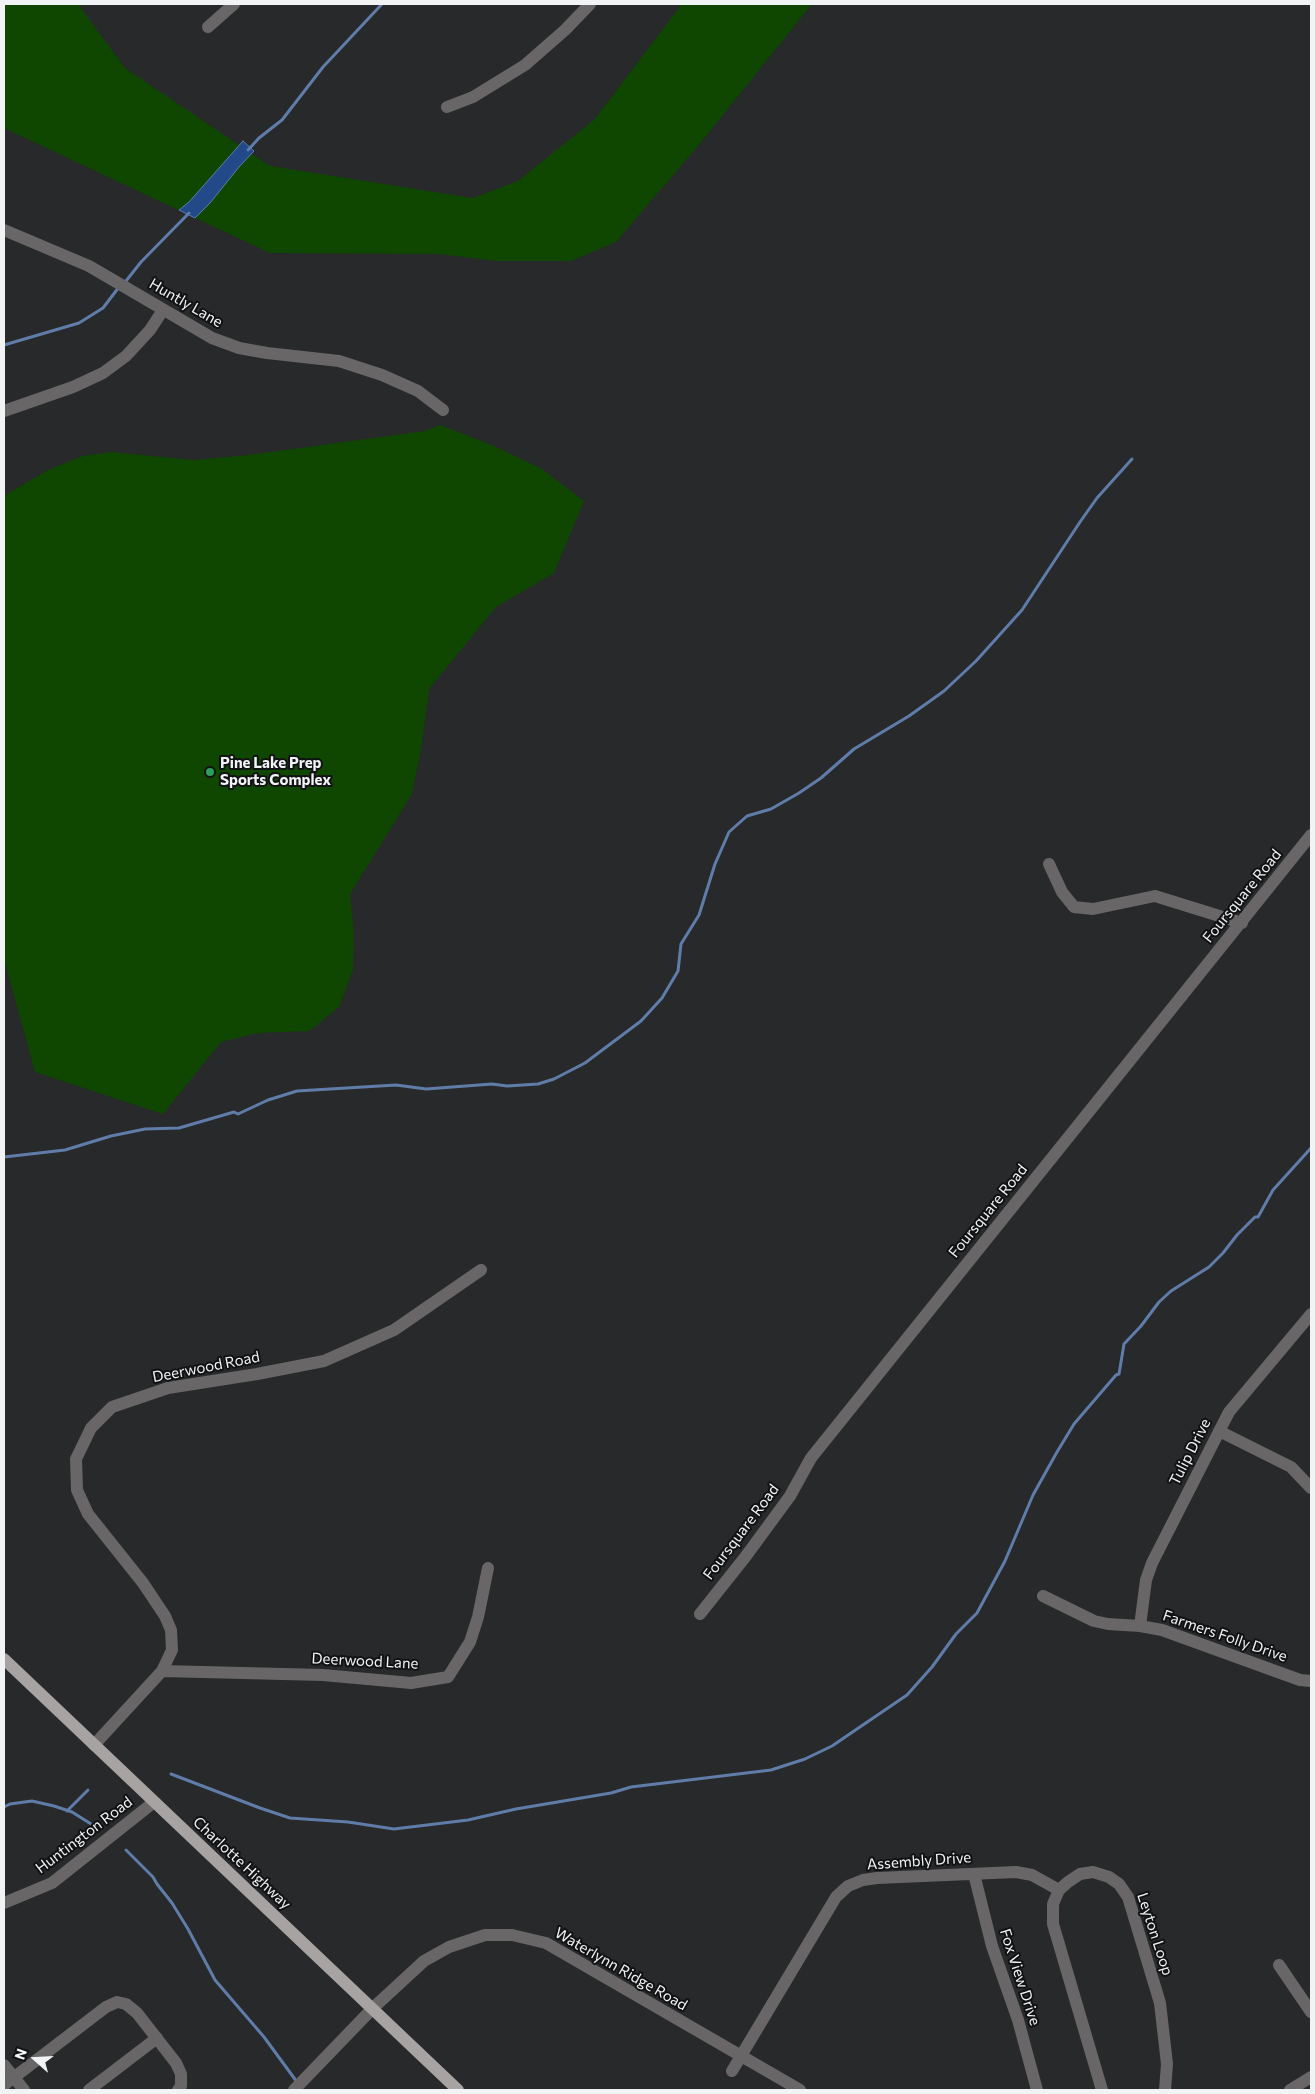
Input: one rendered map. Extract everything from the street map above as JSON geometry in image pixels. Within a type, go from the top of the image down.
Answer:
[{"type":"main road","name":"Charlotte Highway","points":[[4,1660],[458,2090]]},
{"type":"street","points":[[208,27],[234,4]]},
{"type":"street","points":[[447,107],[473,97],[525,65],[565,30],[590,4]]},
{"type":"street","name":"Huntly Lane","points":[[4,230],[89,266],[212,338],[239,348],[339,362],[382,375],[418,391],[442,410]]},
{"type":"street","points":[[4,411],[73,387],[103,373],[126,356],[150,330],[163,310]]},
{"type":"street","name":"Foursquare Road","points":[[700,1614],[790,1496],[811,1458],[1311,835]]},
{"type":"street","points":[[1048,864],[1062,892],[1074,907],[1093,909],[1155,896],[1242,923]]},
{"type":"street","name":"Deerwood Road","points":[[94,1745],[162,1671],[172,1650],[171,1630],[165,1616],[143,1583],[88,1514],[77,1490],[76,1459],[91,1428],[112,1407],[168,1388],[258,1374],[324,1360],[394,1330],[481,1270]]},
{"type":"street","name":"Tulip Drive","points":[[1140,1626],[1146,1580],[1152,1563],[1229,1412],[1311,1314]]},
{"type":"street","points":[[1219,1431],[1291,1467],[1311,1488]]},
{"type":"street","name":"Deerwood Lane","points":[[162,1671],[323,1675],[412,1683],[448,1676],[470,1642],[478,1617],[488,1568]]},
{"type":"street","name":"Farmers Folly Drive","points":[[1043,1596],[1094,1621],[1162,1630],[1300,1680],[1311,1681]]},
{"type":"street","name":"Huntington Road","points":[[4,1903],[52,1883],[154,1802]]},
{"type":"street","name":"Assembly Drive","points":[[732,2071],[836,1897],[848,1886],[863,1880],[877,1878],[1016,1872],[1032,1876],[1059,1890]]},
{"type":"street","name":"Leyton Loop","points":[[1059,1890],[1080,1874],[1093,1872],[1109,1877],[1119,1884],[1128,1896],[1160,2003],[1167,2064],[1164,2090]]},
{"type":"street","name":"Fox View Drive","points":[[974,1874],[992,1946],[1018,2020],[1037,2090]]},
{"type":"street","points":[[1059,1890],[1053,1904],[1053,1924],[1102,2090]]},
{"type":"street","name":"Waterlynn Ridge Road","points":[[294,2090],[373,2008],[424,1961],[449,1947],[484,1935],[512,1936],[546,1943],[800,2090]]},
{"type":"street","points":[[1279,1966],[1311,2012]]},
{"type":"street","points":[[9,2082],[106,2007],[116,2002],[126,2004],[137,2013],[176,2063],[181,2074],[181,2086],[178,2090]]},
{"type":"street","points":[[89,2090],[156,2038]]},
{"type":"street","points":[[4,2065],[9,2082],[24,2090]]},
{"type":"street","points":[[1290,2090],[1311,2076]]},
{"type":"green space","points":[[4,4],[83,4],[80,7],[125,68],[270,166],[473,198],[518,181],[594,120],[682,4],[812,4],[698,146],[616,242],[571,261],[496,261],[439,254],[270,253],[4,128]]},
{"type":"green space","name":"Pine Lake Prep Sports Complex","points":[[440,425],[492,445],[542,469],[584,501],[554,573],[496,607],[429,689],[421,749],[412,794],[350,894],[354,933],[353,970],[339,1007],[309,1031],[258,1033],[221,1042],[163,1114],[35,1072],[4,959],[4,496],[48,470],[83,456],[110,452],[194,460],[248,455],[425,431]]},
{"type":"water","points":[[243,141],[254,151],[210,203],[195,218],[179,210],[189,202]]},
{"type":"waterway","points":[[248,150],[259,138],[282,120],[323,67],[382,4]]},
{"type":"waterway","points":[[123,282],[189,213]]},
{"type":"waterway","points":[[4,345],[79,323],[103,308],[119,287]]},
{"type":"waterway","points":[[4,1157],[65,1150],[111,1136],[145,1129],[179,1128],[234,1112],[238,1114],[268,1100],[297,1091],[396,1085],[426,1089],[492,1084],[507,1086],[538,1084],[554,1079],[585,1063],[641,1021],[662,998],[678,971],[681,944],[699,915],[715,864],[729,832],[747,816],[771,809],[799,793],[821,778],[854,749],[909,716],[944,691],[976,661],[1022,610],[1097,498],[1132,459]]},
{"type":"waterway","points":[[171,1774],[290,1818],[348,1822],[394,1829],[468,1820],[516,1809],[611,1793],[631,1787],[771,1770],[805,1759],[832,1746],[907,1695],[932,1667],[956,1634],[977,1613],[1005,1561],[1033,1495],[1057,1452],[1074,1424],[1116,1375],[1119,1374],[1124,1344],[1141,1326],[1159,1302],[1171,1291],[1209,1267],[1237,1235],[1255,1217],[1258,1217],[1273,1190],[1311,1148]]},
{"type":"waterway","points":[[67,1811],[88,1790]]},
{"type":"waterway","points":[[4,1807],[10,1804],[32,1801],[54,1806],[72,1812],[99,1829]]},
{"type":"waterway","points":[[126,1850],[153,1877],[188,1929],[215,1980],[264,2037],[297,2082]]},
{"type":"place","name":"Pine Lake Prep Sports Complex","points":[[210,772]]}]
